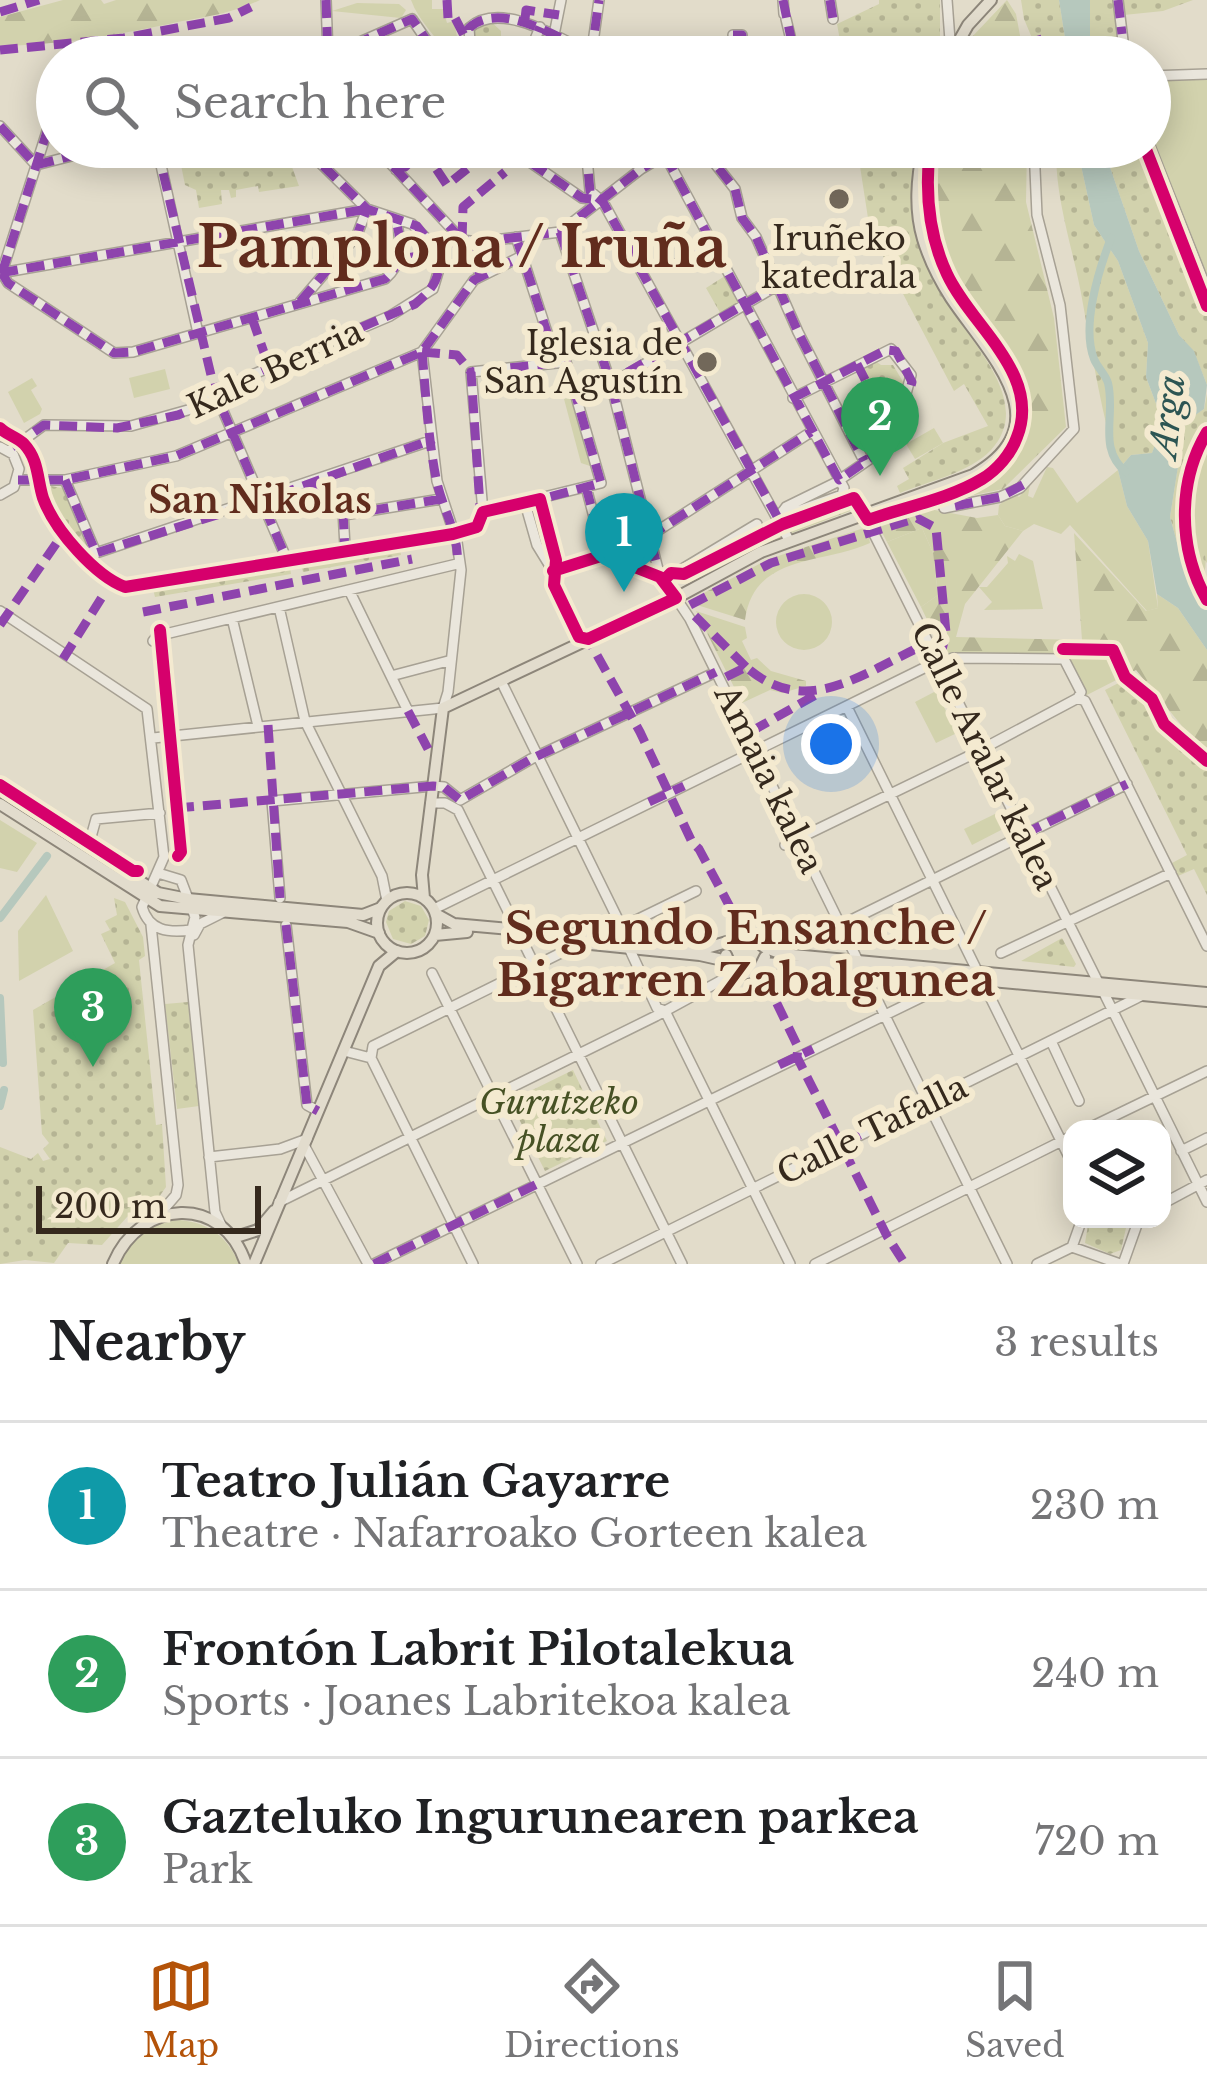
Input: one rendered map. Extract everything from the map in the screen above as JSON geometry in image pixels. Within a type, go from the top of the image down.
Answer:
[{"type":"main road","points":[[962,36],[992,0]]},
{"type":"main road","points":[[920,168],[917,190],[923,238],[949,295],[1014,391],[1016,422],[1001,456],[987,467],[915,496],[789,540],[443,708],[422,875],[424,898],[454,924],[581,943],[706,947],[750,935],[782,954],[961,978],[980,976]]},
{"type":"main road","points":[[0,790],[146,892]]},
{"type":"main road","points":[[0,804],[146,892],[225,912],[348,922],[398,951]]},
{"type":"main road","points":[[190,905],[363,914],[406,893],[424,898]]},
{"type":"main road","points":[[250,1264],[379,966],[384,905]]},
{"type":"main road","points":[[435,912],[435,935]]},
{"type":"main road","points":[[379,966],[398,951],[419,950],[435,935],[518,933],[612,938],[730,965],[750,974],[764,963],[861,965],[1207,997]]},
{"type":"main road","points":[[728,944],[730,965]]},
{"type":"main road","points":[[764,947],[764,963]]},
{"type":"main road","points":[[1101,987],[1143,995],[1207,997]]},
{"type":"main road","points":[[233,1238],[258,1230],[278,1205]]},
{"type":"main road","points":[[113,1264],[129,1237],[154,1219],[186,1212],[222,1227],[250,1264]]},
{"type":"street","points":[[326,0],[327,36]]},
{"type":"street","points":[[466,36],[482,15],[513,16],[554,35],[561,0]]},
{"type":"street","points":[[594,36],[599,0]]},
{"type":"street","points":[[783,0],[789,36]]},
{"type":"street","points":[[830,0],[833,20]]},
{"type":"street","points":[[947,0],[950,36]]},
{"type":"street","points":[[1118,0],[1122,36]]},
{"type":"street","points":[[373,36],[412,19],[424,36]]},
{"type":"street","points":[[536,36],[540,27]]},
{"type":"street","points":[[733,35],[742,36]]},
{"type":"street","points":[[1171,75],[1207,74]]},
{"type":"street","points":[[0,127],[36,165],[1,273]]},
{"type":"street","points":[[162,168],[198,334]]},
{"type":"street","points":[[1,273],[32,301],[114,353],[134,352],[389,276],[401,252],[396,221],[367,209],[325,168]]},
{"type":"street","points":[[538,168],[582,198],[599,200]]},
{"type":"street","points":[[588,168],[590,191],[750,471],[781,515],[789,540]]},
{"type":"street","points":[[462,240],[560,232],[646,168]]},
{"type":"street","points":[[672,168],[839,480]]},
{"type":"street","points":[[718,168],[734,189],[742,218],[756,237],[864,461]]},
{"type":"street","points":[[944,508],[1000,497],[1020,488],[1074,429],[1060,304],[1037,215],[1035,168]]},
{"type":"street","points":[[1159,168],[1207,290]]},
{"type":"street","points":[[396,170],[462,240],[477,278]]},
{"type":"street","points":[[1,273],[367,209]]},
{"type":"street","points":[[300,302],[357,235],[367,209]]},
{"type":"street","name":"Kale Berria","points":[[3,446],[44,425],[131,426],[195,408],[214,392],[415,304],[433,289],[440,266],[438,253],[417,226],[396,221]]},
{"type":"street","name":"Amaia kalea","points":[[560,232],[611,384],[662,578],[757,751],[1007,1264]]},
{"type":"street","points":[[516,237],[556,363]]},
{"type":"street","points":[[680,261],[712,242]]},
{"type":"street","points":[[18,480],[65,480],[160,461],[422,352],[477,278],[522,256]]},
{"type":"street","points":[[611,384],[778,285]]},
{"type":"street","points":[[781,515],[896,440],[912,382],[896,351],[886,350],[793,398]]},
{"type":"street","points":[[152,734],[443,708],[461,580],[430,441],[422,352]]},
{"type":"street","points":[[453,534],[477,527],[483,512],[471,372],[566,362],[601,483],[483,512]]},
{"type":"street","points":[[214,392],[286,560]]},
{"type":"street","points":[[648,537],[811,432]]},
{"type":"street","points":[[65,480],[96,554],[430,441]]},
{"type":"street","points":[[0,495],[18,480],[18,464],[3,446]]},
{"type":"street","points":[[314,480],[319,505],[334,504],[344,515],[345,547]]},
{"type":"street","points":[[586,487],[604,555]]},
{"type":"street","points":[[344,515],[441,499]]},
{"type":"street","points":[[540,499],[556,560],[553,571]]},
{"type":"street","points":[[594,514],[640,502]]},
{"type":"street","points":[[525,503],[537,544],[553,571]]},
{"type":"street","points":[[553,571],[604,555],[662,578],[757,524]]},
{"type":"street","name":"Calle Aralar kalea","points":[[872,530],[1153,1098],[1203,1182],[1207,1202]]},
{"type":"street","points":[[153,641],[157,636],[457,564]]},
{"type":"street","points":[[349,590],[408,711]]},
{"type":"street","points":[[279,607],[305,721],[382,876],[384,905]]},
{"type":"street","points":[[0,611],[147,709],[164,857],[146,892],[143,913],[151,925],[178,1184],[176,1195],[154,1219]]},
{"type":"street","points":[[232,618],[258,726]]},
{"type":"street","points":[[435,912],[939,662],[1064,658],[1081,692],[1078,698],[785,845]]},
{"type":"street","points":[[391,676],[448,662]]},
{"type":"street","points":[[280,898],[272,801],[433,786],[444,787],[460,800],[536,756],[716,672]]},
{"type":"street","points":[[501,681],[657,1008],[665,1011],[790,1264]]},
{"type":"street","points":[[1078,698],[1085,701],[1207,946]]},
{"type":"street","points":[[847,707],[1020,1057],[1063,1132]]},
{"type":"street","points":[[841,925],[1127,784]]},
{"type":"street","points":[[431,803],[458,810],[682,1264]]},
{"type":"street","points":[[83,845],[96,819],[160,813]]},
{"type":"street","points":[[158,873],[181,880],[195,917],[188,944],[215,1212],[222,1227]]},
{"type":"street","points":[[1001,953],[1171,873]]},
{"type":"street","points":[[612,938],[620,927],[696,891]]},
{"type":"street","points":[[188,944],[200,924],[225,912]]},
{"type":"street","points":[[151,925],[191,930]]},
{"type":"street","points":[[286,925],[308,1105],[318,1112]]},
{"type":"street","points":[[344,1051],[372,1052],[581,943]]},
{"type":"street","points":[[278,1205],[665,1011],[722,980],[730,965]]},
{"type":"street","points":[[432,973],[577,1264]]},
{"type":"street","points":[[209,1157],[305,1142],[371,1264],[961,978]]},
{"type":"street","name":"Calle Tafalla","points":[[601,1264],[1143,995]]},
{"type":"street","points":[[352,1031],[372,1052],[473,1264]]},
{"type":"street","points":[[1051,1041],[1079,1102]]},
{"type":"street","points":[[1107,1120],[1207,1070]]},
{"type":"street","points":[[1181,1151],[1207,1138]]},
{"type":"street","points":[[815,1264],[1063,1141]]},
{"type":"street","points":[[280,1149],[297,1160]]},
{"type":"street","points":[[1171,1199],[1203,1182]]},
{"type":"street","points":[[1072,1247],[1079,1228]]},
{"type":"street","points":[[1036,1264],[1072,1247],[1122,1264],[1136,1228]]},
{"type":"green space","points":[[63,0],[101,0],[104,4],[116,0],[260,0],[226,13],[127,32],[36,36],[36,44],[0,46],[0,17]]},
{"type":"green space","points":[[411,0],[432,0],[432,9],[443,9],[447,23],[454,21],[457,36],[434,36]]},
{"type":"green space","points":[[879,0],[940,0],[940,36],[839,36],[837,24]]},
{"type":"green space","points":[[1007,0],[1016,14],[1020,36],[973,36]]},
{"type":"green space","points":[[1021,0],[1059,0],[1065,36],[1031,36]]},
{"type":"green space","points":[[1090,0],[1193,0],[1163,11],[1124,15],[1126,36],[1090,36]]},
{"type":"green space","points":[[357,3],[399,4],[406,10],[401,18],[332,11]]},
{"type":"green space","points":[[485,16],[501,36],[473,36],[472,29]]},
{"type":"green space","points":[[1171,77],[1207,77],[1207,287],[1200,280],[1161,168],[1171,168]]},
{"type":"green space","points":[[182,168],[292,168],[299,186],[259,192],[258,186],[236,190],[236,197],[231,198],[229,190],[221,190],[222,204],[199,208],[196,190],[185,185]]},
{"type":"green space","points":[[860,168],[912,168],[917,232],[927,265],[944,300],[989,364],[1006,408],[1003,429],[982,458],[900,493],[897,486],[909,479],[903,468],[943,443],[988,426],[964,384],[954,391],[870,231]]},
{"type":"green space","points":[[931,168],[1027,168],[1026,202],[1054,318],[1066,427],[1003,489],[956,499],[954,490],[994,477],[1014,457],[1028,419],[1027,396],[1006,354],[948,275],[932,212]]},
{"type":"green space","points":[[1057,168],[1082,168],[1094,225],[1118,261],[1148,343],[1146,377],[1158,409],[1159,434],[1152,453],[1131,455],[1118,470],[1103,408]]},
{"type":"green space","points":[[1110,168],[1161,168],[1207,294],[1207,385],[1194,352],[1179,335],[1139,251]]},
{"type":"green space","points":[[728,274],[743,304],[722,316],[706,288]]},
{"type":"green space","points":[[873,359],[893,365],[905,385],[893,430],[860,366]]},
{"type":"green space","points":[[165,369],[170,389],[134,398],[129,378]]},
{"type":"green space","points":[[32,378],[37,386],[31,390],[42,409],[24,423],[8,392]]},
{"type":"green space","points":[[1207,394],[1207,447],[1196,468],[1188,528],[1194,548],[1204,551],[1200,582],[1207,593],[1207,607],[1184,568],[1170,517],[1185,421],[1204,409]]},
{"type":"green space","points":[[572,397],[593,467],[581,463],[564,399]]},
{"type":"green space","points":[[934,428],[943,443],[915,459],[906,444]]},
{"type":"green space","points":[[1207,447],[1207,563],[1192,536],[1188,506]]},
{"type":"green space","points":[[1047,467],[1053,468],[1077,503],[1118,470],[1127,506],[1148,541],[1158,608],[1147,611],[1070,525],[1061,534],[1034,524],[1023,531],[1005,526],[998,515],[999,505],[1014,494],[1019,497],[1030,485],[1028,496],[1033,498]]},
{"type":"green space","points":[[51,486],[67,489],[94,552],[90,554],[64,523]]},
{"type":"green space","points":[[847,500],[853,510],[784,536],[691,583],[685,575],[789,523]]},
{"type":"green space","points":[[924,508],[977,518],[998,515],[1005,526],[1023,531],[965,604],[956,637],[1082,640],[1074,533],[1146,611],[1158,608],[1157,594],[1178,608],[1207,650],[1207,748],[1182,726],[1136,670],[1085,696],[1064,654],[943,653],[921,607],[938,595],[933,553],[922,528],[887,542],[876,521]]},
{"type":"green space","points":[[867,527],[870,543],[776,572],[751,598],[745,620],[697,605],[702,594],[769,559]]},
{"type":"green space","points":[[922,528],[933,553],[938,595],[921,607],[887,542]]},
{"type":"green space","points":[[400,549],[401,555],[303,572],[301,566]]},
{"type":"green space","points":[[1019,554],[1033,561],[1043,609],[984,610],[992,602],[979,587],[987,587],[1008,563],[1007,556],[1015,561]]},
{"type":"green space","points":[[290,567],[291,574],[155,597],[153,589]]},
{"type":"green space","points":[[804,594],[824,602],[832,622],[824,642],[804,650],[784,642],[776,622],[784,602]]},
{"type":"green space","points":[[696,611],[745,627],[747,638],[742,641],[751,660],[757,658],[771,671],[806,681],[806,686],[782,693],[770,690],[742,703]]},
{"type":"green space","points":[[1132,676],[1175,727],[1207,751],[1207,895],[1194,869],[1178,876],[1172,863],[1187,855],[1105,690]]},
{"type":"green space","points":[[936,691],[957,733],[936,743],[915,702]]},
{"type":"green space","points":[[997,813],[1005,828],[972,845],[964,829]]},
{"type":"green space","points":[[0,820],[37,843],[17,872],[0,868]]},
{"type":"green space","points":[[46,895],[73,951],[19,981],[18,931]]},
{"type":"green space","points":[[114,898],[125,902],[143,937],[145,956],[139,960],[166,1187],[159,1197],[127,1217],[102,1245],[68,1243],[54,1263],[0,1264],[0,1147],[31,1159],[38,1153],[43,1161],[50,1159],[43,1149],[49,1143],[42,1134],[33,1010],[115,963],[101,934],[110,930],[105,921],[117,915]]},
{"type":"green space","points":[[405,901],[421,906],[429,920],[425,936],[411,944],[393,939],[386,922],[389,911]]},
{"type":"green space","points":[[1062,938],[1074,967],[1021,961]]},
{"type":"green space","points":[[188,1002],[199,1106],[177,1109],[165,1004]]},
{"type":"green space","name":"Gurutzeko plaza","points":[[573,1070],[607,1141],[545,1171],[510,1101]]},
{"type":"green space","points":[[180,1220],[216,1233],[239,1264],[120,1264],[144,1233]]},
{"type":"green space","points":[[1088,1228],[1126,1228],[1121,1250],[1110,1254],[1085,1243]]},
{"type":"water","points":[[1059,0],[1090,0],[1090,36],[1065,36]]},
{"type":"water","name":"Arga","points":[[1082,168],[1110,168],[1139,251],[1179,335],[1194,351],[1207,385],[1204,409],[1185,422],[1170,517],[1184,568],[1207,607],[1207,650],[1178,608],[1157,594],[1148,541],[1127,506],[1118,470],[1131,455],[1152,453],[1159,434],[1158,409],[1146,377],[1148,343],[1118,261],[1094,225]]},
{"type":"waterway","points":[[1111,238],[1097,281],[1089,331],[1094,359],[1108,383],[1112,453],[1126,472]]},
{"type":"waterway","points":[[0,918],[47,856]]},
{"type":"waterway","points":[[0,998],[3,1063]]},
{"type":"waterway","points":[[0,1106],[4,1090]]},
{"type":"tunnel","points":[[400,259],[438,253]]},
{"type":"marked path","points":[[0,12],[39,0]]},
{"type":"marked path","points":[[326,0],[327,36]]},
{"type":"marked path","points":[[447,0],[448,18],[454,16],[464,36]]},
{"type":"marked path","points":[[594,36],[599,0]]},
{"type":"marked path","points":[[783,0],[791,36]]},
{"type":"marked path","points":[[830,0],[833,19]]},
{"type":"marked path","points":[[1118,0],[1122,34]]},
{"type":"marked path","points":[[134,36],[229,18],[251,7]]},
{"type":"marked path","points":[[525,19],[526,10],[559,15]]},
{"type":"marked path","points":[[470,36],[469,28],[496,18],[513,19],[556,36]]},
{"type":"marked path","points":[[373,36],[412,19],[424,36]]},
{"type":"marked path","points":[[536,36],[540,27]]},
{"type":"marked path","points":[[733,35],[742,36]]},
{"type":"marked path","points":[[0,50],[36,47]]},
{"type":"marked path","points":[[0,126],[36,165]]},
{"type":"marked path","points":[[2,273],[36,166]]},
{"type":"marked path","points":[[162,168],[215,392],[287,560]]},
{"type":"marked path","points":[[325,168],[367,209],[417,226],[438,253]]},
{"type":"marked path","points":[[395,168],[462,240],[481,276]]},
{"type":"marked path","points":[[436,168],[447,185],[468,168]]},
{"type":"marked path","points":[[538,168],[582,198],[599,200]]},
{"type":"marked path","points":[[588,168],[590,191],[603,202],[778,518]]},
{"type":"marked path","points":[[400,259],[438,253],[462,240],[560,232],[643,168]]},
{"type":"marked path","points":[[672,168],[839,480],[896,440]]},
{"type":"marked path","points":[[718,168],[735,189],[742,218],[756,237],[864,461]]},
{"type":"marked path","points":[[462,240],[463,207],[505,172]]},
{"type":"marked path","points":[[0,273],[367,209]]},
{"type":"marked path","points":[[300,302],[357,235],[367,209]]},
{"type":"marked path","points":[[2,273],[8,283],[114,353],[133,352],[385,279],[400,252],[396,221]]},
{"type":"marked path","points":[[560,232],[611,384],[660,577]]},
{"type":"marked path","points":[[680,261],[712,242]]},
{"type":"marked path","points":[[518,243],[557,363]]},
{"type":"marked path","points":[[12,447],[44,425],[117,428],[200,406],[219,389],[415,304],[435,282],[438,253]]},
{"type":"marked path","points":[[18,480],[65,480],[176,456],[422,352],[474,280],[522,256]]},
{"type":"marked path","points":[[604,386],[778,285]]},
{"type":"marked path","points":[[252,318],[269,367]]},
{"type":"marked path","points":[[793,398],[886,350],[896,351],[912,382],[896,440]]},
{"type":"marked path","points":[[422,352],[434,467],[456,543],[457,564]]},
{"type":"marked path","points":[[422,352],[457,355],[471,372]]},
{"type":"marked path","points":[[481,521],[471,372],[566,362],[601,483],[530,502]]},
{"type":"marked path","points":[[857,364],[896,440]]},
{"type":"marked path","points":[[648,537],[811,432]]},
{"type":"marked path","points":[[65,480],[96,553],[434,439]]},
{"type":"marked path","points":[[312,481],[316,505],[334,504],[343,511],[345,551]]},
{"type":"marked path","points":[[955,506],[1000,497],[1028,482]]},
{"type":"marked path","points":[[586,487],[604,555]]},
{"type":"marked path","points":[[344,515],[441,499]]},
{"type":"marked path","points":[[594,514],[641,502]]},
{"type":"marked path","points":[[690,605],[771,563],[917,518],[936,528],[946,633],[939,662]]},
{"type":"marked path","points":[[0,625],[60,538]]},
{"type":"marked path","points":[[143,612],[412,559]]},
{"type":"marked path","points":[[63,659],[102,597]]},
{"type":"marked path","points":[[695,616],[746,667]]},
{"type":"marked path","points":[[580,637],[588,639],[640,732],[692,842],[738,922]]},
{"type":"marked path","points":[[726,677],[746,667],[768,682],[812,691],[855,679],[922,646]]},
{"type":"marked path","points":[[176,808],[433,786],[444,787],[460,800],[531,759],[716,672]]},
{"type":"marked path","points":[[752,731],[819,693]]},
{"type":"marked path","points":[[408,711],[428,749]]},
{"type":"marked path","points":[[268,725],[280,898]]},
{"type":"marked path","points":[[1024,834],[1127,784]]},
{"type":"marked path","points":[[649,802],[684,786]]},
{"type":"marked path","points":[[286,925],[307,1105],[318,1111]]},
{"type":"marked path","points":[[765,979],[798,1047],[797,1057],[905,1264]]},
{"type":"marked path","points":[[779,1065],[813,1049]]},
{"type":"marked path","points":[[824,1153],[860,1135]]},
{"type":"marked path","points":[[374,1264],[537,1184]]},
{"type":"cycle path","points":[[664,580],[783,524],[854,498],[868,520],[955,492],[988,475],[1011,449],[1022,414],[1020,392],[1000,351],[947,274],[930,212],[929,168]]},
{"type":"cycle path","points":[[1153,168],[1207,306]]},
{"type":"cycle path","points":[[0,428],[29,450],[43,498],[67,538],[89,563],[125,587],[453,534],[477,527],[483,512],[540,499],[556,560],[554,585],[579,637],[588,639],[676,598],[660,577],[604,555],[553,571]]},
{"type":"cycle path","points":[[1207,432],[1190,472],[1185,516],[1191,559],[1207,600]]},
{"type":"cycle path","points":[[160,630],[178,856]]},
{"type":"cycle path","points":[[1063,649],[1113,650],[1125,677],[1152,699],[1164,724],[1207,761]]},
{"type":"cycle path","points":[[0,785],[138,871]]},
{"type":"place","name":"Iruñeko katedrala","points":[[839,199]]},
{"type":"place","name":"Iglesia de San Agustín","points":[[707,362]]},
{"type":"place","name":"Frontón Labrit Pilotalekua","points":[[880,476]]},
{"type":"place","name":"Teatro Julián Gayarre","points":[[624,592]]},
{"type":"place","name":"Gazteluko Ingurunearen parkea","points":[[93,1067]]},
{"type":"district","name":"Pamplona / Iruña","points":[[462,247]]},
{"type":"district","name":"San Nikolas","points":[[260,500]]},
{"type":"district","name":"Segundo Ensanche / Bigarren Zabalgunea","points":[[746,954]]}]
